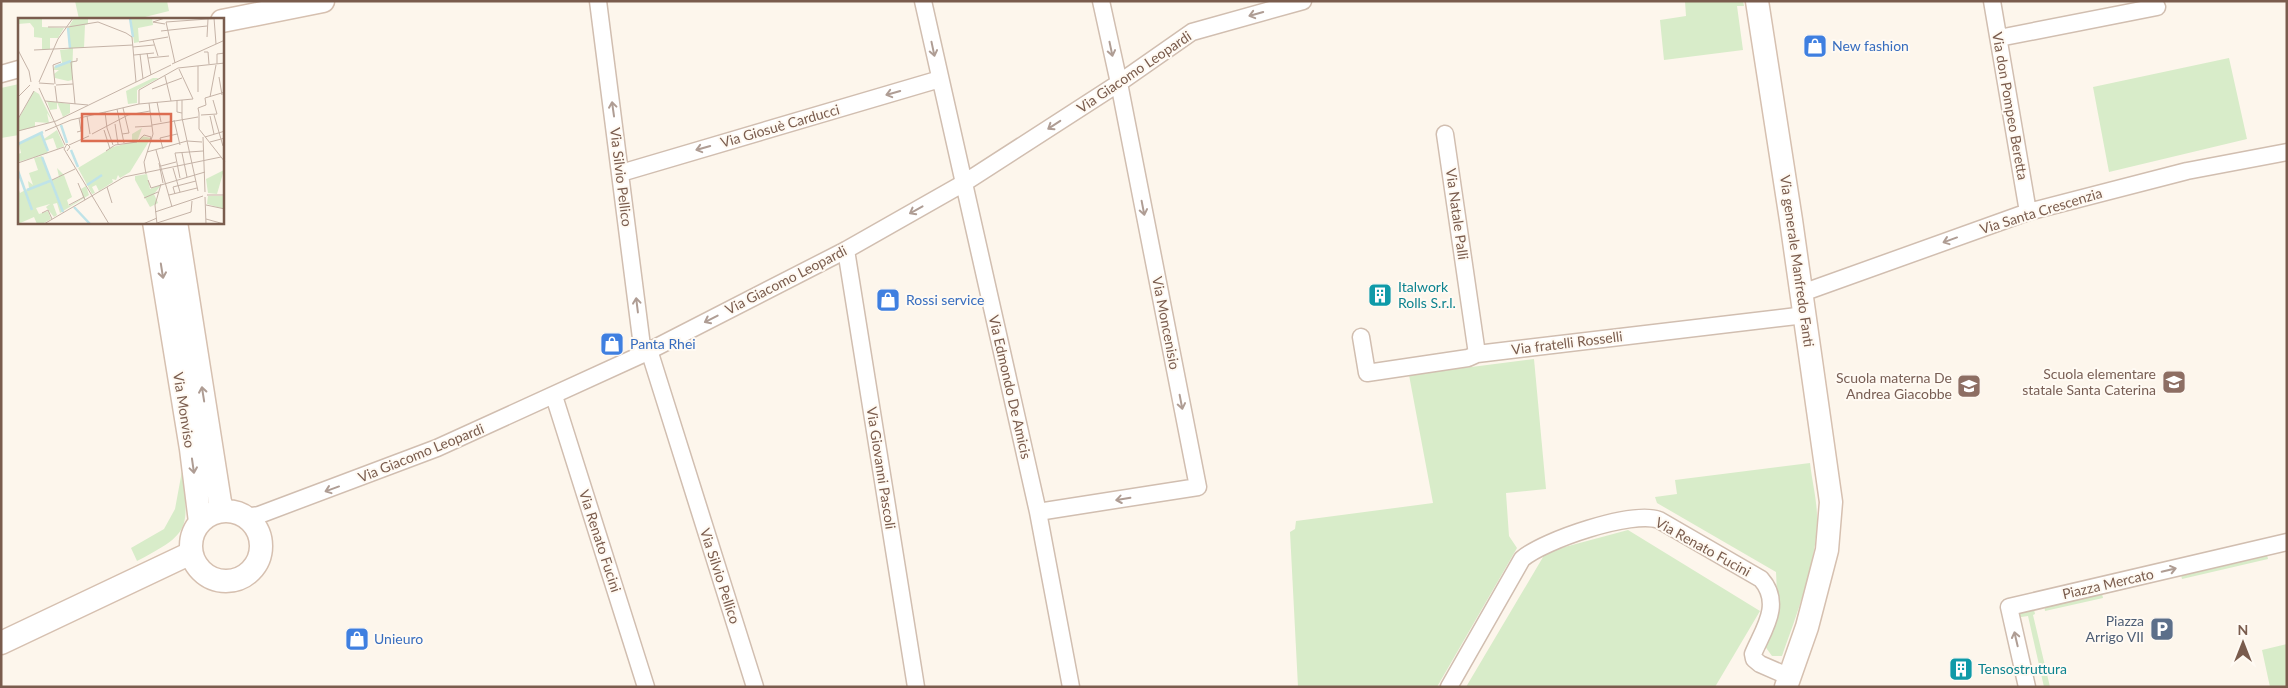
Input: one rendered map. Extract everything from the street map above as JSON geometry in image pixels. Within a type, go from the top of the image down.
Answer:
[{"type":"street","points":[[224,20],[323,1]]},
{"type":"street","name":"Via Silvio Pellico","points":[[598,1],[646,352],[755,687]]},
{"type":"street","name":"Via Edmondo De Amicis","points":[[923,1],[1038,512],[1071,687]]},
{"type":"street","name":"Via Moncenisio","points":[[1038,512],[1198,486],[1101,1]]},
{"type":"street","name":"Via Giacomo Leopardi","points":[[224,511],[236,512],[246,517],[259,515],[419,455],[554,396],[646,352],[846,250],[964,183],[1119,84],[1192,32],[1303,1]]},
{"type":"street","name":"Via generale Manfredo Fanti","points":[[1757,1],[1831,502],[1827,550],[1807,627],[1788,682]]},
{"type":"street","name":"Via don Pompeo Beretta","points":[[1992,1],[2028,212]]},
{"type":"street","points":[[1999,38],[2156,7]]},
{"type":"street","points":[[1,74],[18,70]]},
{"type":"street","name":"Via Giosuè Carducci","points":[[621,173],[940,79]]},
{"type":"street","name":"Via Natale Palli","points":[[1446,134],[1477,354]]},
{"type":"street","name":"Via Santa Crescenzia","points":[[1803,304],[2028,212],[2187,171],[2287,152]]},
{"type":"street","name":"Via Monviso","points":[[155,224],[177,297],[220,502],[224,511]]},
{"type":"street","name":"Via Monviso","points":[[176,224],[177,297],[200,522]]},
{"type":"street","name":"Via Giovanni Pascoli","points":[[846,250],[916,687]]},
{"type":"street","name":"Via fratelli Rosselli","points":[[1361,337],[1367,373],[1468,358],[1477,354],[1803,304]]},
{"type":"street","name":"Via Renato Fucini","points":[[554,396],[646,687]]},
{"type":"street","points":[[224,511],[207,516],[200,522],[191,536],[191,553],[194,562],[206,576],[223,582],[241,578],[255,566],[260,556],[262,546],[257,530],[246,517]]},
{"type":"street","name":"Via Renato Fucini","points":[[1449,687],[1516,569],[1529,553],[1537,548],[1587,529],[1642,517],[1652,517],[1659,520],[1765,583],[1769,590],[1772,610],[1770,619],[1753,654],[1760,664],[1788,682]]},
{"type":"street","name":"Piazza Mercato","points":[[2027,687],[2009,607],[2287,542]]},
{"type":"street","points":[[1,643],[191,553]]},
{"type":"green space","points":[[75,1],[167,1],[169,11],[141,18],[79,18]]},
{"type":"green space","points":[[1685,1],[1743,1],[1744,6],[1737,6],[1743,50],[1664,60],[1660,20],[1686,16]]},
{"type":"green space","points":[[2229,58],[2247,139],[2109,172],[2093,87]]},
{"type":"green space","points":[[18,84],[18,135],[1,138],[1,88]]},
{"type":"green space","points":[[1534,359],[1546,489],[1506,493],[1509,536],[1517,548],[1437,687],[1298,687],[1290,532],[1295,529],[1296,521],[1433,503],[1409,375]]},
{"type":"green space","points":[[1810,463],[1817,511],[1814,551],[1805,588],[1782,656],[1772,656],[1764,645],[1778,615],[1776,572],[1657,503],[1655,497],[1677,494],[1675,480]]},
{"type":"green space","points":[[182,471],[186,506],[182,527],[177,536],[168,543],[137,561],[131,548],[164,529],[175,509]]},
{"type":"green space","points":[[1628,530],[1760,611],[1715,687],[1466,687],[1546,552]]},
{"type":"green space","points":[[2266,551],[2268,559],[2182,579],[2180,571]]},
{"type":"green space","points":[[2101,589],[2103,598],[2045,611],[2044,603]]},
{"type":"green space","points":[[2033,605],[2035,614],[2033,615],[2050,687],[2044,687],[2028,616],[2015,618],[2013,609]]},
{"type":"green space","points":[[2287,644],[2287,687],[2270,687],[2262,650]]},
{"type":"place","name":"New fashion","points":[[1815,46]]},
{"type":"place","name":"Italwork Rolls S.r.l.","points":[[1380,295]]},
{"type":"place","name":"Rossi service","points":[[888,300]]},
{"type":"place","name":"Panta Rhei","points":[[612,344]]},
{"type":"place","name":"Scuola elementare statale Santa Caterina","points":[[2174,382]]},
{"type":"place","name":"Scuola materna De Andrea Giacobbe","points":[[1969,386]]},
{"type":"place","name":"Piazza Arrigo VII","points":[[2162,629]]},
{"type":"place","name":"Unieuro","points":[[357,639]]},
{"type":"place","name":"Tensostruttura","points":[[1961,669]]}]
